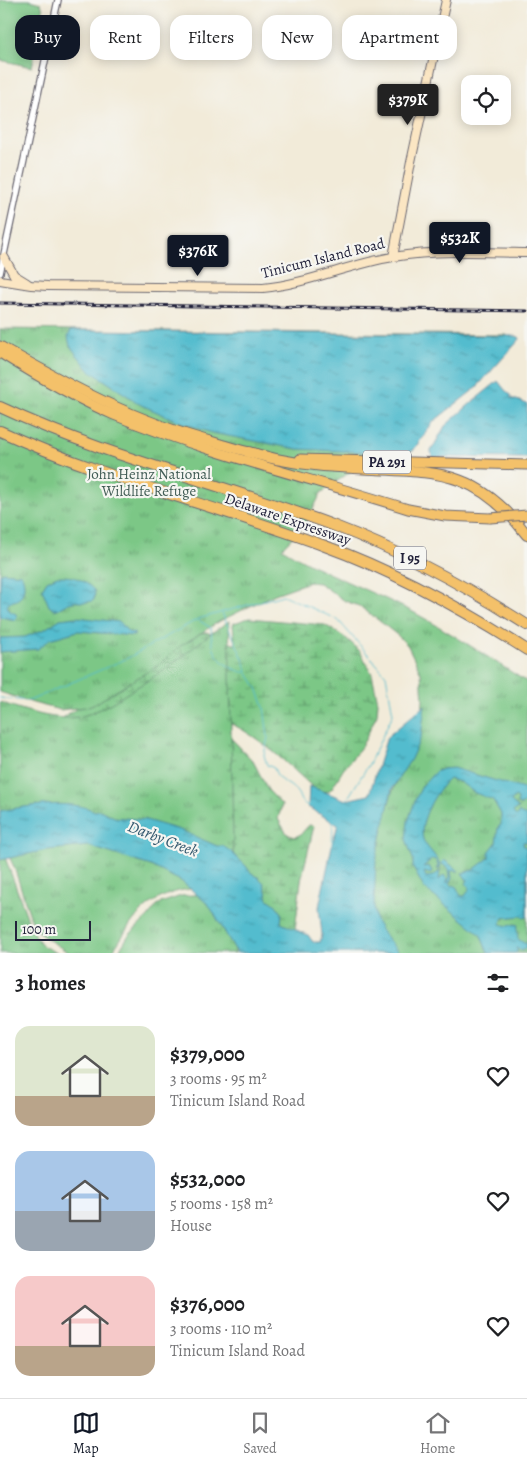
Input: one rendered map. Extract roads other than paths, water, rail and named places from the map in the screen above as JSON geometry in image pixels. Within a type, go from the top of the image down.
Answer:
[{"type":"highway","name":"Delaware Expressway","points":[[0,407],[98,448],[333,525],[401,554],[451,579],[527,625]]},
{"type":"highway","name":"Delaware Expressway","points":[[0,432],[98,471],[290,534],[362,560],[412,583],[527,650]]},
{"type":"highway","points":[[248,452],[274,459],[316,465],[420,471],[452,477],[470,484],[495,500],[527,535]]},
{"type":"main road","name":"PA 291","points":[[0,346],[67,384],[117,408],[170,429],[248,452],[295,459],[527,465]]},
{"type":"main road","name":"PA 291","points":[[0,354],[55,386],[112,414],[160,433],[238,458],[417,511],[463,518],[527,515]]},
{"type":"street","points":[[0,269],[58,0]]},
{"type":"street","name":"Tinicum Island Road","points":[[0,280],[31,286],[263,288],[288,284],[393,257],[411,162],[446,0]]},
{"type":"street","points":[[0,246],[8,238]]},
{"type":"street","points":[[393,257],[438,253],[527,254]]},
{"type":"street","points":[[4,257],[14,275],[31,286]]},
{"type":"water","points":[[71,330],[515,336],[520,339],[476,388],[433,422],[413,451],[406,454],[297,449],[212,433],[180,422],[141,405],[89,370],[70,346],[68,337]]},
{"type":"water","points":[[498,381],[511,395],[511,398],[527,404],[527,458],[432,457],[431,451],[445,426]]},
{"type":"water","points":[[3,572],[21,574],[24,581],[24,588],[20,598],[10,602],[7,606],[10,611],[16,614],[15,620],[0,617],[0,574]]},
{"type":"water","points":[[57,576],[74,577],[86,583],[95,591],[94,600],[70,603],[54,610],[49,606],[42,589],[47,581]]},
{"type":"water","points":[[76,617],[120,622],[128,632],[134,633],[134,636],[78,631],[50,639],[38,649],[0,652],[0,638],[25,637],[45,629],[60,619]]},
{"type":"water","name":"Darby Creek","points":[[425,705],[421,737],[411,759],[392,789],[376,860],[374,906],[376,921],[399,953],[237,953],[209,905],[181,881],[151,866],[88,846],[47,850],[0,860],[0,811],[61,804],[85,807],[95,811],[100,810],[114,817],[146,820],[180,830],[217,846],[223,846],[264,883],[268,899],[282,913],[281,923],[308,935],[313,942],[320,942],[322,935],[319,907],[338,825],[308,807],[309,786],[346,800],[369,795],[387,737]]},
{"type":"water","points":[[453,768],[527,790],[527,801],[521,805],[517,804],[518,799],[515,797],[511,802],[519,809],[513,812],[515,815],[517,816],[519,812],[527,816],[527,842],[523,842],[524,847],[527,847],[527,917],[503,918],[500,924],[508,926],[518,925],[518,939],[526,944],[527,941],[527,947],[521,950],[516,948],[518,951],[515,953],[488,953],[480,934],[424,888],[413,868],[413,859],[406,839],[408,821],[422,786],[435,772]],"holes":[[[449,779],[460,782],[475,793],[493,800],[501,814],[501,825],[498,827],[496,843],[489,852],[489,858],[473,870],[462,873],[468,879],[466,884],[470,888],[465,896],[461,896],[456,886],[449,883],[452,879],[451,871],[455,870],[458,872],[458,870],[444,860],[442,864],[449,869],[450,876],[447,883],[444,875],[439,880],[440,871],[433,876],[426,877],[424,872],[430,874],[432,871],[429,866],[423,867],[432,859],[436,860],[437,869],[440,869],[438,861],[423,839],[423,824],[429,807]]]},
{"type":"waterway","points":[[0,698],[29,701],[128,658],[198,619],[283,595],[338,620],[386,675],[393,714],[369,764],[346,801]]},
{"type":"waterway","points":[[222,613],[264,707],[268,737],[264,755],[267,765],[274,768],[281,780],[296,791],[301,800],[308,806]]},
{"type":"waterway","points":[[198,620],[211,628],[213,647],[221,660],[232,668],[241,672],[247,672]]},
{"type":"waterway","points":[[332,847],[333,821]]},
{"type":"railway","points":[[0,303],[527,311]]},
{"type":"park label","name":"John Heinz National Wildlife Refuge","points":[[149,482]]}]
